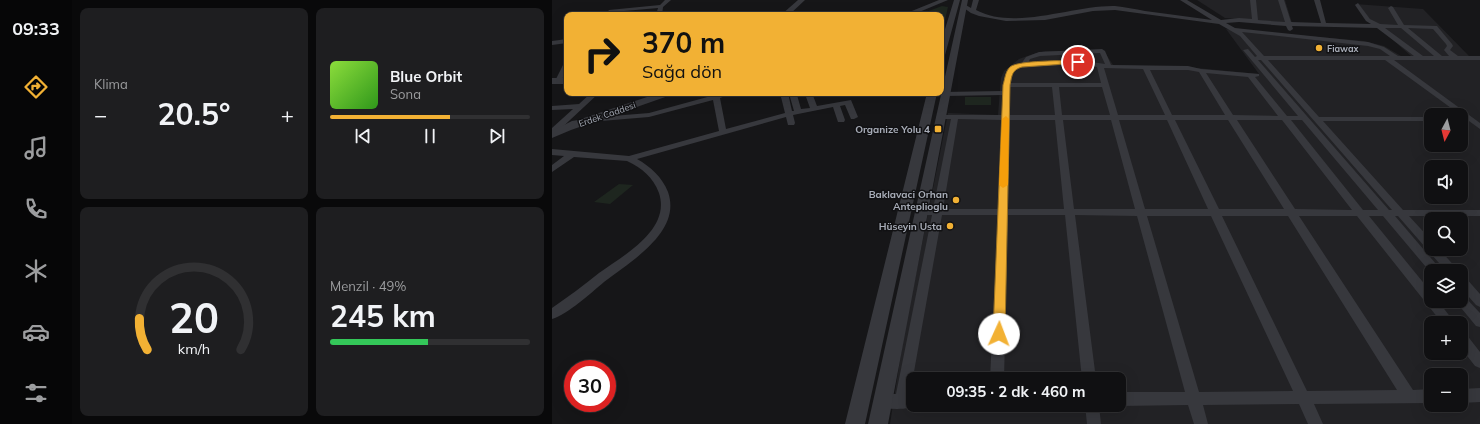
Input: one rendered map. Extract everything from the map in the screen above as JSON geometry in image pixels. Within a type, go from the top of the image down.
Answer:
[{"type":"street","points":[[610,12],[611,10],[661,6],[668,0]]},
{"type":"street","points":[[783,12],[791,0]]},
{"type":"street","points":[[784,12],[802,0]]},
{"type":"street","points":[[914,12],[945,0]]},
{"type":"street","points":[[944,48],[963,4],[976,0]]},
{"type":"street","points":[[1183,0],[1242,35],[1424,239]]},
{"type":"street","points":[[1253,0],[1255,21]]},
{"type":"street","points":[[1281,0],[1292,35]]},
{"type":"street","points":[[1317,0],[1324,25]]},
{"type":"street","points":[[963,4],[994,18],[1028,19],[1062,16],[1093,9],[1115,8],[1218,22],[1239,20],[1288,24],[1435,27],[1449,44],[1450,46],[1447,50],[1448,52],[1456,58]]},
{"type":"street","points":[[944,75],[963,4]]},
{"type":"street","points":[[1358,5],[1368,20],[1379,26],[1421,58]]},
{"type":"street","points":[[660,12],[661,6]]},
{"type":"street","points":[[1390,8],[1402,26],[1440,58]]},
{"type":"street","points":[[1184,17],[1197,15],[1199,10]]},
{"type":"street","points":[[1232,30],[1368,44],[1382,48],[1397,58]]},
{"type":"street","points":[[1232,30],[1252,58],[1430,264]]},
{"type":"street","points":[[552,43],[564,41]]},
{"type":"street","points":[[1024,65],[1028,58],[1039,54],[1102,51],[1105,85],[1201,424]]},
{"type":"street","points":[[1252,58],[1480,58]]},
{"type":"street","points":[[1387,58],[1451,108]]},
{"type":"street","points":[[997,372],[1006,89],[1011,69],[1024,65],[1078,62],[1104,66],[1188,68],[1201,71],[1269,77]]},
{"type":"street","points":[[1146,68],[1316,424]]},
{"type":"street","points":[[1201,71],[1409,396]]},
{"type":"street","points":[[1250,75],[1424,292]]},
{"type":"street","points":[[944,94],[1055,85],[1105,85]]},
{"type":"street","points":[[1055,85],[1088,372]]},
{"type":"street","points":[[552,134],[592,96]]},
{"type":"street","name":"Erdek Caddesi","points":[[552,134],[635,96]]},
{"type":"street","name":"Erdek Caddesi","points":[[569,127],[659,96]]},
{"type":"street","points":[[589,120],[649,116],[720,96]]},
{"type":"street","points":[[785,96],[791,123]]},
{"type":"street","points":[[810,96],[814,109]]},
{"type":"street","points":[[855,424],[938,96]]},
{"type":"street","points":[[878,424],[940,117],[939,96]]},
{"type":"street","points":[[716,97],[723,132]]},
{"type":"street","points":[[794,97],[798,112]]},
{"type":"street","points":[[629,159],[789,114],[848,102],[854,117]]},
{"type":"street","points":[[836,105],[841,120]]},
{"type":"street","points":[[552,108],[581,106]]},
{"type":"street","points":[[940,117],[1304,118]]},
{"type":"street","points":[[913,372],[938,212],[956,117]]},
{"type":"street","points":[[1317,119],[1424,119]]},
{"type":"street","points":[[1468,119],[1480,119]]},
{"type":"street","points":[[1468,121],[1480,127]]},
{"type":"street","points":[[552,152],[629,159],[644,166],[652,173],[659,182],[666,200],[663,220],[654,235],[637,251],[552,314]]},
{"type":"street","points":[[552,169],[572,154]]},
{"type":"street","points":[[921,212],[1292,214],[1480,213]]},
{"type":"street","points":[[1439,256],[1446,264]]},
{"type":"street","points":[[1468,288],[1480,302]]},
{"type":"street","points":[[1437,308],[1443,316]]},
{"type":"street","points":[[1468,308],[1480,322]]},
{"type":"street","points":[[1468,347],[1480,362]]},
{"type":"street","points":[[1126,399],[1424,396]]},
{"type":"street","points":[[1468,396],[1480,396]]},
{"type":"street","points":[[883,401],[906,401]]},
{"type":"street","points":[[1093,412],[1094,424]]},
{"type":"shaded area","points":[[1197,0],[1285,0],[1292,23],[1225,18]]},
{"type":"shaded area","points":[[1355,4],[1423,9],[1469,56],[1480,56],[1480,424],[890,424],[904,334],[948,113],[998,115],[1001,78],[1004,71],[1019,59],[1045,51],[1104,51],[1113,65],[1186,67],[1259,74],[1226,29],[1364,41],[1384,46],[1401,56],[1411,56]]},
{"type":"shaded area","points":[[942,6],[948,7],[944,24],[944,12],[926,12]]},
{"type":"shaded area","points":[[965,97],[991,97],[991,105],[965,105]]},
{"type":"shaded area","points":[[619,184],[633,185],[610,204],[594,202]]},
{"type":"slow traffic","points":[[1003,185],[1006,119]]},
{"type":"place","name":"Fiawax","points":[[1319,48]]},
{"type":"place","name":"Organize Yolu 4","points":[[938,129]]},
{"type":"place","name":"Baklavaci Orhan Anteplioglu","points":[[956,200]]},
{"type":"place","name":"Hüseyin Usta","points":[[950,226]]},
{"type":"route","points":[[999,334],[1007,85],[1010,72],[1015,66],[1021,65],[1078,62]]}]
